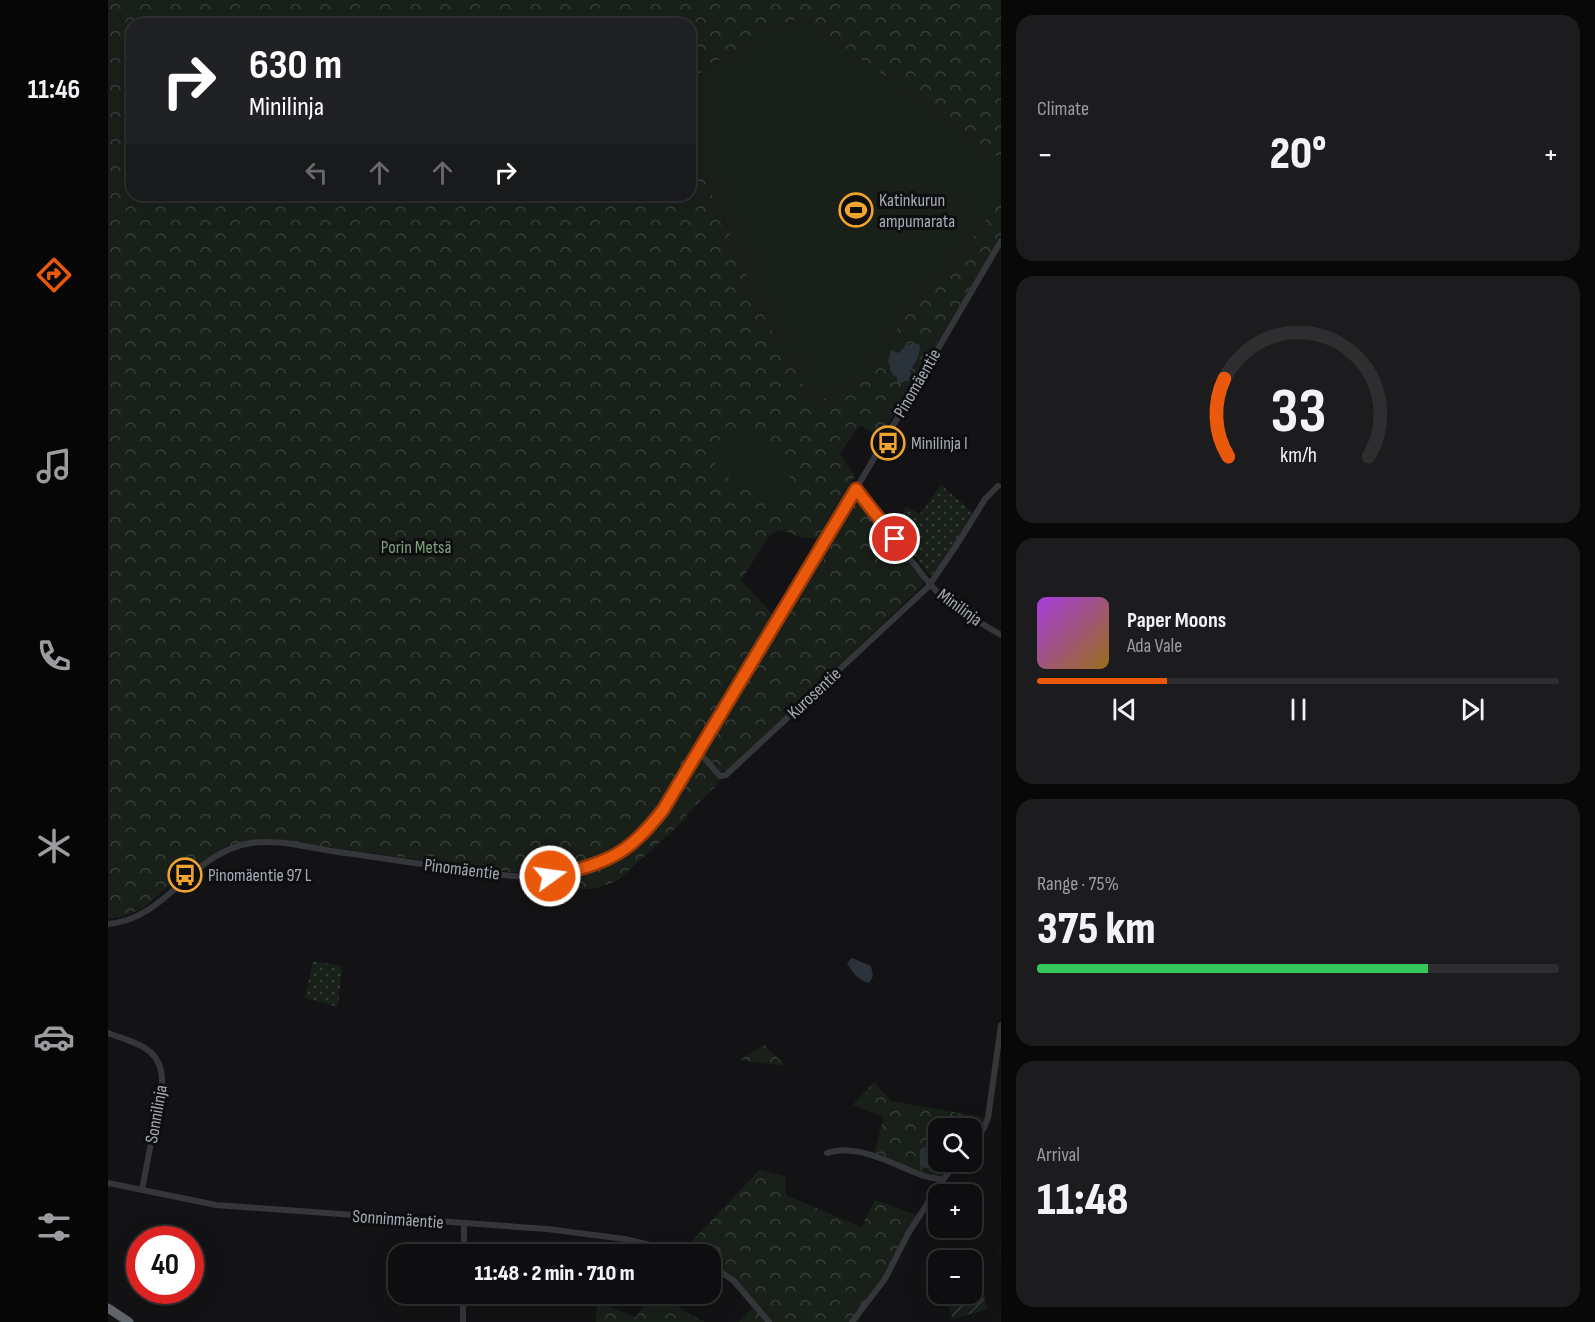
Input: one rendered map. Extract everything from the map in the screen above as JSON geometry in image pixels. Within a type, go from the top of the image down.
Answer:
[{"type":"highway","points":[[108,1308],[129,1322]]},
{"type":"street","name":"Pinomäentie","points":[[108,924],[128,921],[143,914],[210,859],[229,849],[254,843],[291,845],[454,869],[531,877],[570,872],[610,858],[631,844],[650,827],[663,810],[699,752],[1001,242]]},
{"type":"street","points":[[929,583],[958,543],[985,499],[998,486]]},
{"type":"street","name":"Minilinja","points":[[856,489],[942,597],[957,609],[1001,634]]},
{"type":"street","name":"Kurosentie","points":[[699,752],[720,776],[726,775],[920,595],[929,583]]},
{"type":"street","points":[[982,1131],[988,1118],[1001,1025]]},
{"type":"street","name":"Sonnilinja","points":[[108,1033],[143,1046],[161,1066],[162,1085],[142,1190]]},
{"type":"street","points":[[827,1153],[846,1150],[860,1153],[897,1164],[924,1176],[943,1180]]},
{"type":"street","points":[[852,1322],[885,1279],[909,1232],[949,1172]]},
{"type":"street","name":"Sonninmäentie","points":[[108,1183],[216,1205],[547,1229],[646,1244]]},
{"type":"street","points":[[464,1223],[464,1244]]},
{"type":"street","points":[[721,1272],[734,1280],[769,1322]]},
{"type":"street","points":[[463,1322],[464,1304]]},
{"type":"green space","name":"Porin Metsä","points":[[108,0],[1001,0],[1001,159],[802,18],[760,33],[696,76],[696,18],[126,18],[126,201],[696,201],[696,161],[725,222],[758,305],[815,405],[886,354],[896,330],[925,282],[936,288],[1001,199],[1001,238],[880,437],[860,425],[840,454],[855,476],[849,485],[847,496],[822,539],[800,537],[784,531],[774,532],[741,580],[776,618],[680,776],[651,819],[634,836],[605,856],[572,867],[540,873],[510,872],[291,842],[229,847],[187,871],[142,909],[122,917],[108,919]],"holes":[[[920,352],[910,374],[914,373],[901,384],[890,370],[890,366]]]},
{"type":"green space","name":"Katinkurun ampumarata","points":[[802,18],[1001,159],[1001,199],[936,288],[925,282],[896,330],[886,354],[815,405],[758,305],[725,222],[696,161],[696,76],[760,33]]},
{"type":"green space","points":[[738,429],[798,463],[774,507],[713,467]]},
{"type":"green space","points":[[941,485],[973,513],[956,542],[931,576],[896,534],[906,507],[920,514]]},
{"type":"green space","points":[[857,503],[922,578],[923,584],[739,761],[727,771],[720,771],[704,754],[704,751],[853,504]]},
{"type":"green space","points":[[700,759],[721,779],[686,815],[688,817],[617,881],[593,889],[539,886],[539,882],[578,875],[611,864],[639,844],[653,831],[671,808]]},
{"type":"green space","points":[[313,961],[342,966],[338,1007],[305,998]]},
{"type":"green space","points":[[764,1045],[786,1066],[740,1060]]},
{"type":"green space","points":[[874,1082],[891,1101],[988,1118],[982,1128],[982,1118],[928,1118],[928,1149],[924,1147],[928,1151],[928,1172],[949,1172],[943,1180],[873,1157],[884,1117],[853,1105]]},
{"type":"green space","points":[[759,1170],[785,1176],[786,1195],[861,1227],[875,1200],[919,1216],[885,1279],[859,1314],[858,1322],[739,1322],[755,1306],[733,1280],[721,1272],[721,1244],[689,1244]]},
{"type":"green space","points":[[982,1290],[988,1309],[953,1319],[948,1304],[982,1304]]},
{"type":"green space","points":[[597,1304],[636,1317],[645,1304],[680,1304],[678,1307],[705,1322],[596,1322]]},
{"type":"shaded area","points":[[914,343],[920,345],[917,359],[910,371],[911,374],[915,373],[910,381],[900,384],[890,370],[888,361],[891,350],[899,353],[905,346]]},
{"type":"shaded area","points":[[852,958],[871,966],[873,976],[869,983],[859,978],[851,970],[847,963]]},
{"type":"shaded area","points":[[924,1147],[928,1149],[928,1168],[920,1166],[920,1150]]},
{"type":"place","name":"Katinkurun ampumarata","points":[[856,210]]},
{"type":"place","name":"Minilinja I","points":[[888,443]]},
{"type":"place","name":"Pinomäentie 97 L","points":[[185,875]]},
{"type":"route","points":[[550,876],[570,872],[610,858],[650,827],[699,752],[856,489],[895,539]]}]
